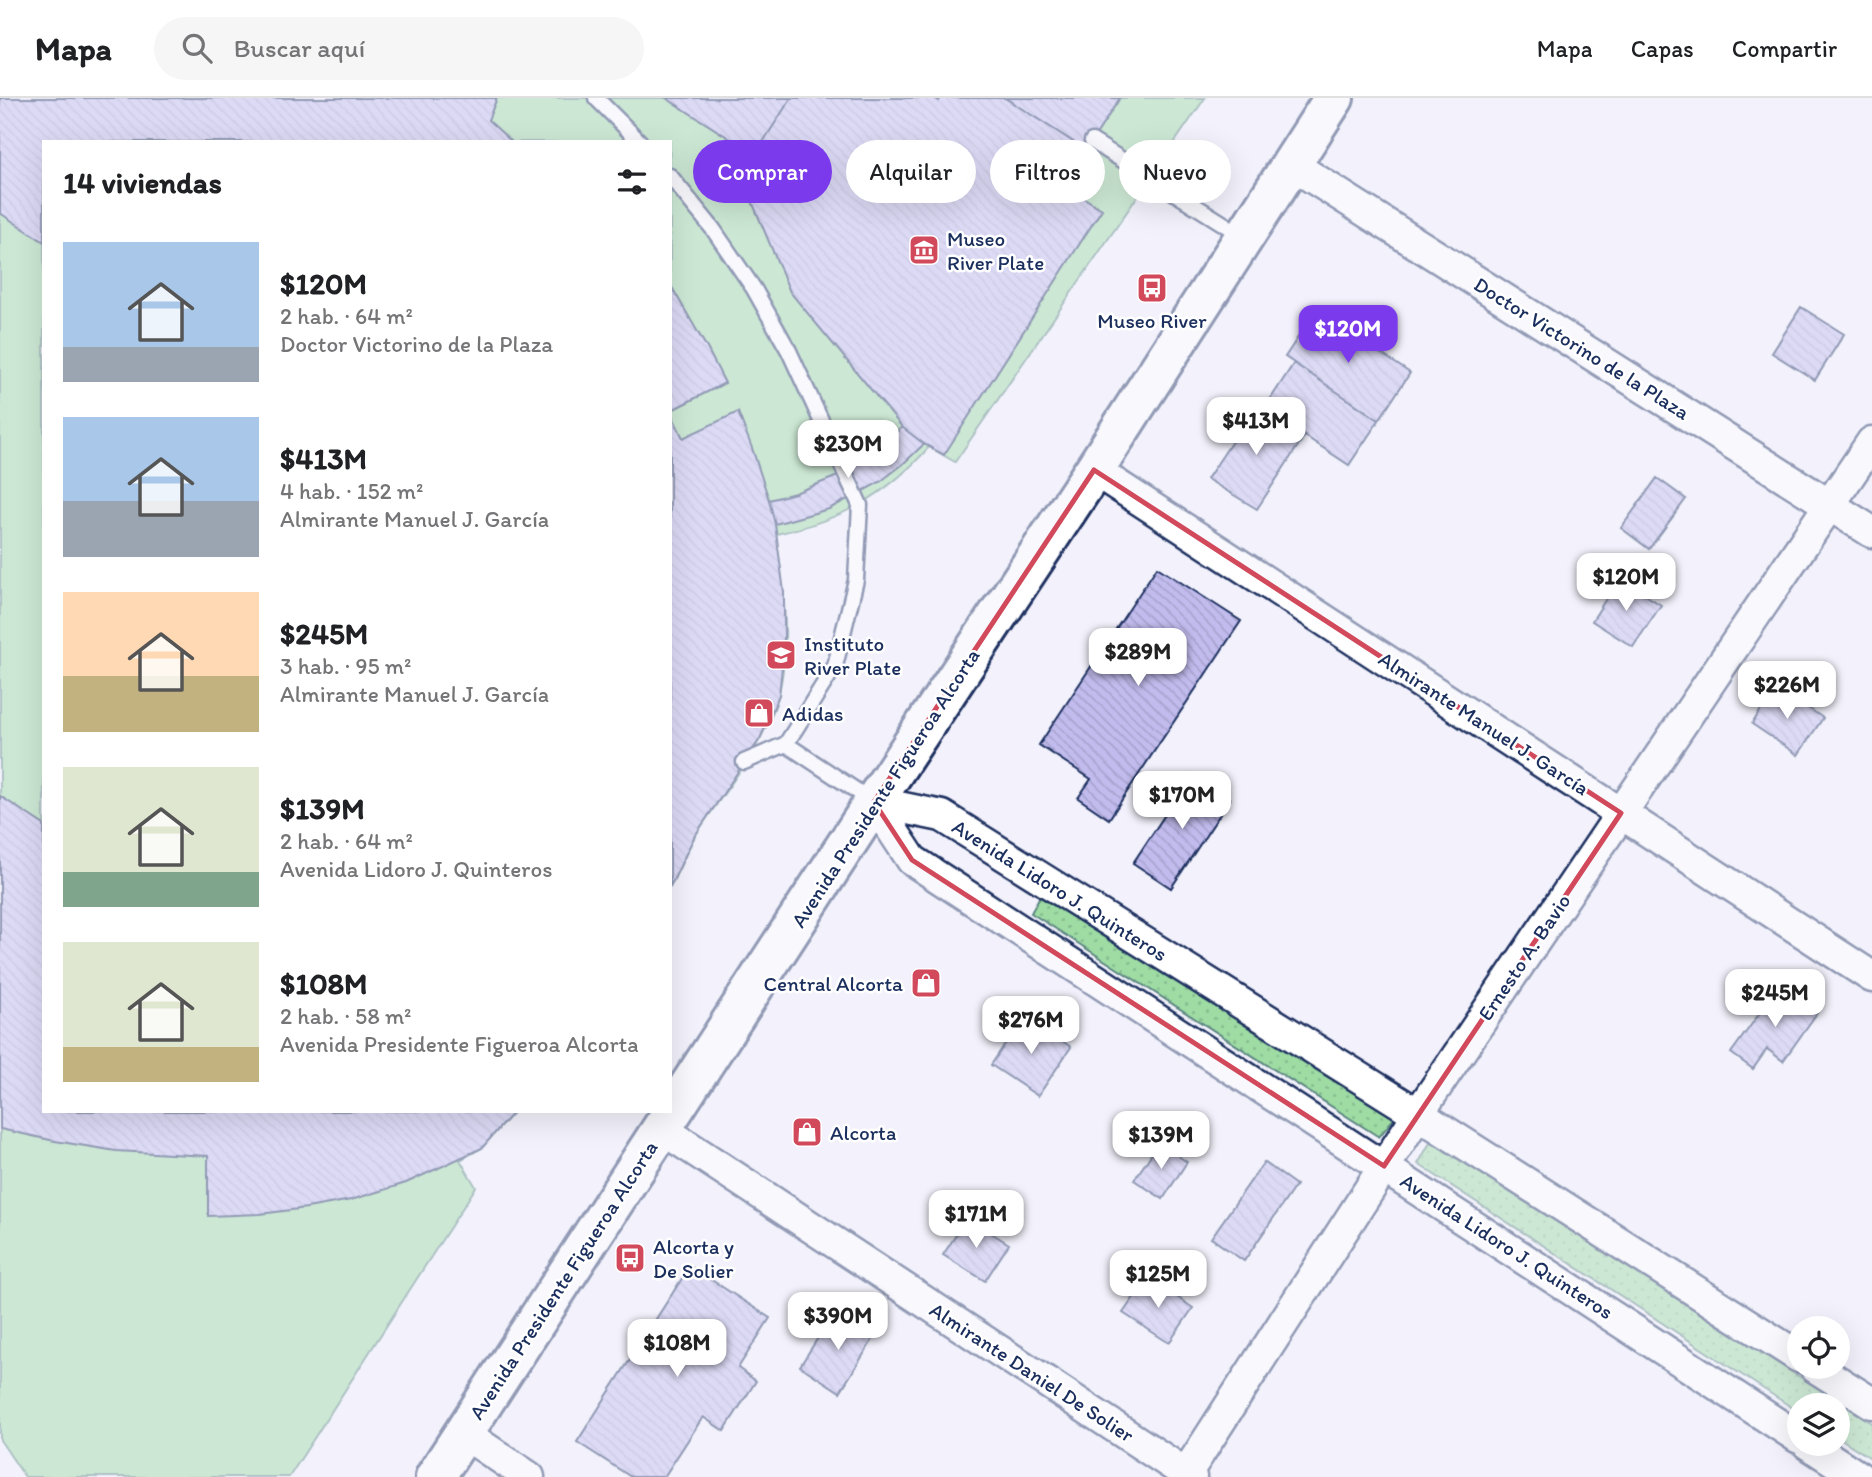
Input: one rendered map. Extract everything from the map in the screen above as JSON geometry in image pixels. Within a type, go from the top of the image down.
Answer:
[{"type":"main road","name":"Avenida Presidente Figueroa Alcorta","points":[[435,1477],[874,802],[1094,470],[1334,98]]},
{"type":"street","name":"Doctor Victorino de la Plaza","points":[[1291,164],[1872,532]]},
{"type":"street","name":"Ernesto A. Bavio","points":[[1187,1476],[1418,1114],[1872,442]]},
{"type":"street","name":"Almirante Manuel J. García","points":[[1094,470],[1872,977]]},
{"type":"street","name":"Avenida Lidoro J. Quinteros","points":[[874,802],[942,816],[1787,1349]]},
{"type":"street","name":"Avenida Lidoro J. Quinteros","points":[[874,802],[912,860],[1787,1430]]},
{"type":"street","name":"Almirante Daniel De Solier","points":[[662,1129],[1187,1476]]},
{"type":"street","points":[[1834,1379],[1872,1403]]},
{"type":"street","points":[[463,1433],[529,1477]]},
{"type":"street","points":[[1827,1456],[1859,1477]]},
{"type":"lane","points":[[596,98],[637,140]]},
{"type":"lane","points":[[1105,149],[1244,237]]},
{"type":"lane","points":[[672,178],[713,229],[760,299],[789,351],[860,505],[856,580],[835,666],[786,744],[744,762]]},
{"type":"lane","points":[[786,744],[874,802]]},
{"type":"highlighted area","points":[[1094,470],[1621,813],[1384,1166],[912,860],[874,802]]},
{"type":"green space","points":[[0,98],[1205,98],[1176,140],[1119,140],[1119,203],[1133,203],[955,462],[929,447],[896,480],[860,504],[821,522],[776,534],[785,634],[779,693],[755,748],[696,835],[672,883],[672,140],[42,140],[42,1113],[512,1113],[482,1148],[460,1160],[476,1187],[289,1477],[25,1477],[0,1440]]},
{"type":"green space","points":[[1042,892],[1396,1116],[1379,1137],[1031,913]]},
{"type":"green space","points":[[1431,1141],[1787,1369],[1787,1379],[1803,1379],[1825,1393],[1787,1393],[1787,1404],[1418,1164]]},
{"type":"green space","points":[[1850,1409],[1872,1423],[1872,1459],[1850,1445]]},
{"type":"building","points":[[0,98],[497,98],[488,120],[510,140],[42,140],[42,241],[0,213]]},
{"type":"building","points":[[666,98],[791,98],[764,140],[732,140]]},
{"type":"building","name":"Museo River Plate","points":[[791,98],[934,98],[939,101],[941,98],[1005,98],[1070,140],[990,140],[990,203],[1092,203],[1102,209],[944,455],[902,427],[790,292],[753,203],[832,203],[832,140],[764,140]]},
{"type":"building","points":[[1005,98],[1120,98],[1093,140],[1070,140]]},
{"type":"building","points":[[672,287],[707,348],[725,383],[672,410]]},
{"type":"building","points":[[1801,307],[1844,334],[1815,380],[1772,353]]},
{"type":"building","points":[[1316,310],[1410,373],[1379,420],[1285,357]]},
{"type":"building","points":[[1294,363],[1379,420],[1349,465],[1264,409]]},
{"type":"building","points":[[1257,404],[1305,435],[1257,509],[1207,479]]},
{"type":"building","points":[[738,412],[775,524],[784,592],[784,649],[779,695],[760,739],[694,837],[672,883],[672,415],[683,438]]},
{"type":"building","points":[[902,427],[924,444],[880,482],[829,509],[775,524],[769,500],[843,474]]},
{"type":"building","points":[[1657,478],[1686,499],[1649,549],[1621,528]]},
{"type":"building","points":[[1157,567],[1241,621],[1109,819],[1078,798],[1091,779],[1039,745]]},
{"type":"building","points":[[1619,578],[1661,605],[1633,647],[1592,621]]},
{"type":"building","points":[[1776,686],[1823,718],[1798,755],[1752,724]]},
{"type":"building","points":[[1192,774],[1230,799],[1171,888],[1133,863]]},
{"type":"building","points":[[0,796],[42,824],[42,1113],[512,1113],[482,1148],[406,1183],[351,1200],[307,1208],[260,1214],[208,1216],[208,1156],[116,1151],[0,1129]]},
{"type":"building","points":[[1779,986],[1817,1013],[1783,1061],[1767,1049],[1753,1069],[1731,1053]]},
{"type":"building","points":[[1024,1016],[1071,1047],[1038,1096],[991,1065]]},
{"type":"building","points":[[1159,1143],[1187,1162],[1163,1199],[1134,1180]]},
{"type":"building","points":[[1264,1162],[1296,1185],[1244,1261],[1211,1238]]},
{"type":"building","points":[[967,1218],[1009,1244],[985,1281],[943,1255]]},
{"type":"building","points":[[690,1266],[770,1318],[738,1368],[756,1381],[724,1431],[703,1417],[664,1477],[631,1477],[577,1442]]},
{"type":"building","points":[[1148,1277],[1193,1308],[1169,1343],[1123,1313]]},
{"type":"building","points":[[832,1316],[849,1327],[855,1318],[877,1333],[840,1392],[800,1366]]},
{"type":"place","name":"Museo River Plate","points":[[924,250]]},
{"type":"place","name":"Museo River","points":[[1152,288]]},
{"type":"place","name":"Instituto River Plate","points":[[781,655]]},
{"type":"place","name":"Adidas","points":[[759,713]]},
{"type":"place","name":"Central Alcorta","points":[[926,983]]},
{"type":"place","name":"Alcorta","points":[[807,1132]]},
{"type":"place","name":"Alcorta y De Solier","points":[[630,1258]]}]
